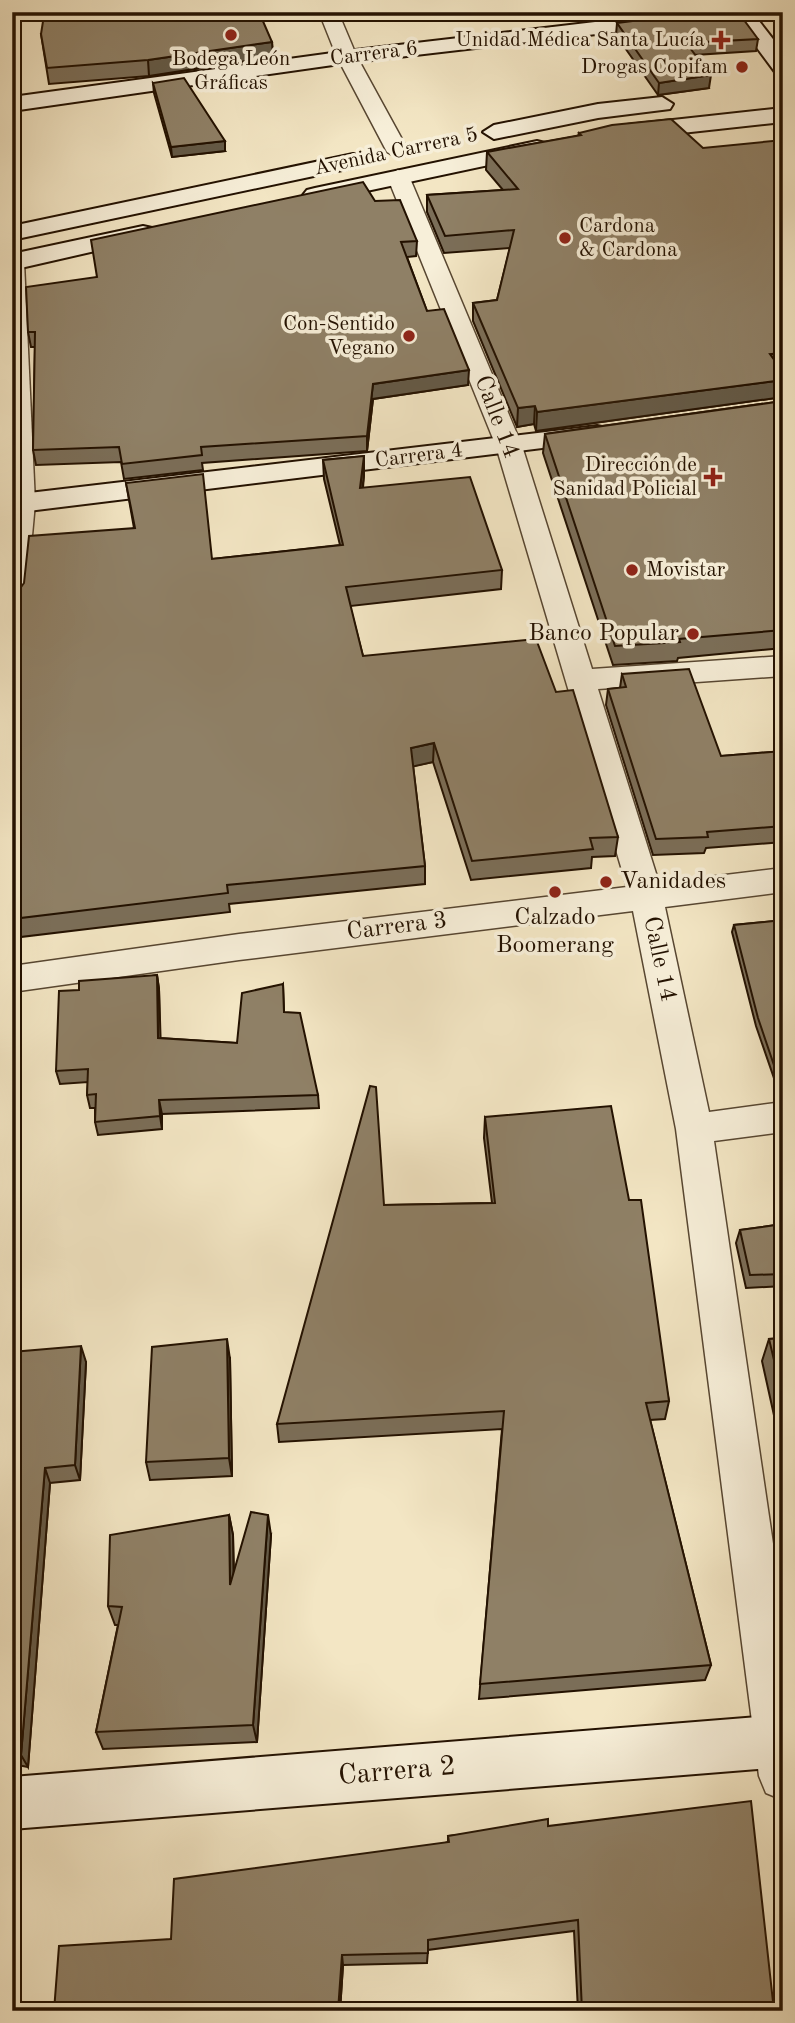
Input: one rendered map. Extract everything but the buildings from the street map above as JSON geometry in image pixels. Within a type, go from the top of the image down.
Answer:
[{"type":"street","name":"Calle 14","points":[[328,12],[398,164],[509,446],[646,895],[694,1129],[781,1753]]},
{"type":"street","name":"Carrera 6","points":[[12,104],[347,57],[738,12]]},
{"type":"street","points":[[738,12],[783,67]]},
{"type":"street","name":"Avenida Carrera 5","points":[[478,135],[598,111],[691,100]]},
{"type":"street","points":[[610,133],[783,115]]},
{"type":"street","name":"Avenida Carrera 5","points":[[12,233],[398,164],[557,144]]},
{"type":"street","name":"Avenida Carrera 5","points":[[292,200],[398,164],[425,146]]},
{"type":"street","points":[[12,601],[17,503],[13,262],[159,229]]},
{"type":"street","name":"Carrera 4","points":[[17,503],[618,431]]},
{"type":"street","points":[[580,680],[783,666]]},
{"type":"street","name":"Carrera 3","points":[[12,979],[646,895],[783,880]]},
{"type":"street","points":[[694,1129],[783,1117]]},
{"type":"street","name":"Carrera 2","points":[[12,1803],[781,1753]]},
{"type":"place","name":"Bodega León Gráficas","points":[[231,35]]},
{"type":"place","name":"Unidad Médica Santa Lucía","points":[[721,40]]},
{"type":"place","name":"Drogas Copifam","points":[[742,67]]},
{"type":"place","name":"Cardona & Cardona","points":[[565,238]]},
{"type":"place","name":"Con-Sentido Vegano","points":[[409,336]]},
{"type":"place","name":"Dirección de Sanidad Policial","points":[[713,477]]},
{"type":"place","name":"Movistar","points":[[632,570]]},
{"type":"place","name":"Banco Popular","points":[[693,634]]},
{"type":"place","name":"Vanidades","points":[[606,882]]},
{"type":"place","name":"Calzado Boomerang","points":[[555,892]]}]
